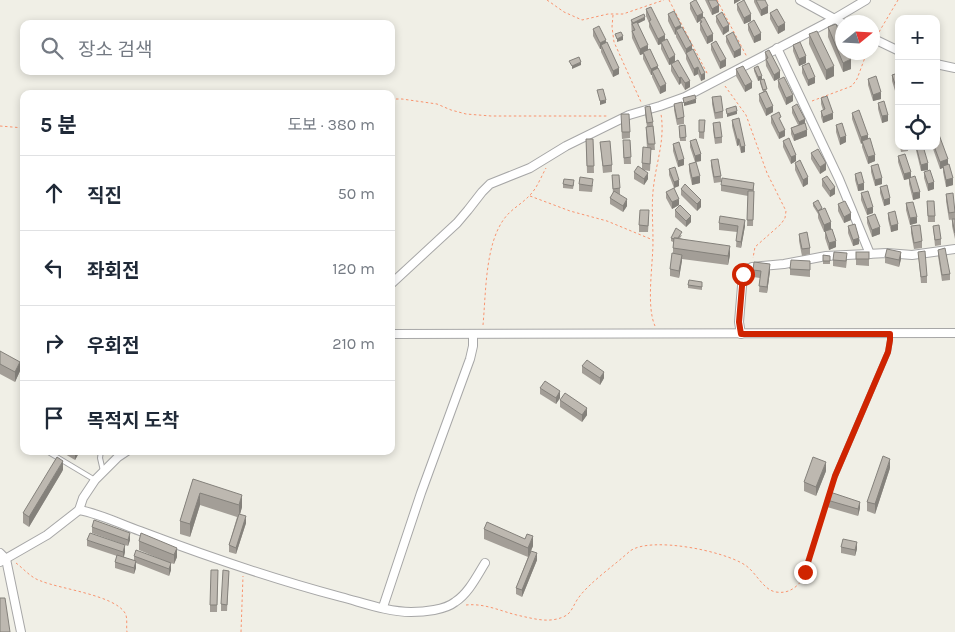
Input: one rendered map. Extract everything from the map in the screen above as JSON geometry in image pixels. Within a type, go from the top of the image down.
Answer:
[{"type":"street","points":[[800,0],[834,19]]},
{"type":"street","points":[[395,280],[457,223],[486,187],[525,170],[566,146],[619,120],[645,109],[685,97],[834,19],[866,0]]},
{"type":"street","points":[[880,41],[895,49]]},
{"type":"street","points":[[777,48],[840,179],[870,254]]},
{"type":"street","points":[[940,65],[955,68]]},
{"type":"street","points":[[741,334],[739,322],[743,274],[752,267],[784,264],[826,256],[887,253],[912,256],[955,249]]},
{"type":"street","points":[[395,334],[955,333]]},
{"type":"street","points":[[383,607],[421,493],[470,359],[473,334]]},
{"type":"street","points":[[21,632],[2,558],[47,535],[80,510],[83,498],[95,480],[122,455]]},
{"type":"street","points":[[80,510],[273,578],[383,607],[413,612],[446,607],[456,602],[469,588],[484,563]]},
{"type":"lane","points":[[835,476],[888,352],[890,334]]},
{"type":"lane","points":[[53,455],[95,480]]},
{"type":"lane","points":[[100,455],[103,472]]},
{"type":"path","points":[[547,0],[564,12],[582,20],[623,14],[664,0]]},
{"type":"path","points":[[669,0],[712,83]]},
{"type":"path","points":[[717,0],[750,63]]},
{"type":"path","points":[[880,28],[898,0]]},
{"type":"path","points":[[614,14],[612,27],[614,42],[645,109]]},
{"type":"path","points":[[804,104],[852,86],[857,79],[864,60]]},
{"type":"path","points":[[720,79],[746,115],[766,173],[786,211],[786,218],[781,224],[755,247],[752,267]]},
{"type":"path","points":[[395,100],[438,104],[466,114],[491,116],[614,115]]},
{"type":"path","points":[[660,106],[663,130],[652,201],[652,319],[654,326],[661,334]]},
{"type":"path","points":[[0,126],[20,128]]},
{"type":"path","points":[[482,334],[491,251],[497,232],[511,210],[529,196],[544,171],[550,156]]},
{"type":"path","points":[[529,196],[570,211],[607,221],[653,240]]},
{"type":"path","points":[[446,607],[486,606],[540,620],[557,619],[571,612],[577,600],[590,586],[630,551],[636,547],[650,544],[715,552],[744,564],[770,590],[776,592],[788,591],[803,580],[835,476]]},
{"type":"path","points":[[2,558],[17,564],[33,578],[42,582],[90,594],[115,605],[125,613],[127,632]]},
{"type":"path","points":[[240,632],[243,568]]},
{"type":"building","points":[[695,0],[703,13],[697,16],[690,3]]},
{"type":"building","points":[[708,0],[716,0],[719,5],[712,9]]},
{"type":"building","points":[[744,0],[751,14],[744,18],[737,4]]},
{"type":"building","points":[[756,0],[765,0],[768,6],[761,10]]},
{"type":"building","points":[[651,7],[665,35],[658,39],[649,21],[651,20],[646,9]]},
{"type":"building","points":[[777,9],[785,23],[778,27],[770,13]]},
{"type":"building","points":[[674,11],[681,25],[675,28],[668,14]]},
{"type":"building","points":[[722,12],[729,25],[723,28],[716,16]]},
{"type":"building","points":[[644,14],[645,17],[633,23],[631,20]]},
{"type":"building","points":[[704,17],[713,34],[707,37],[700,23],[702,22],[700,19]]},
{"type":"building","points":[[754,20],[761,33],[754,37],[748,24]]},
{"type":"building","points":[[637,22],[648,45],[640,49],[632,31],[635,30],[632,24]]},
{"type":"building","points":[[835,24],[835,44],[828,27]]},
{"type":"building","points":[[599,26],[606,40],[600,43],[593,29]]},
{"type":"building","points":[[682,27],[692,45],[686,49],[676,30]]},
{"type":"building","points":[[817,31],[834,66],[826,70],[809,34]]},
{"type":"building","points":[[621,32],[623,36],[617,39],[615,34]]},
{"type":"building","points":[[733,32],[741,48],[734,52],[726,36]]},
{"type":"building","points":[[667,39],[675,55],[669,59],[661,42]]},
{"type":"building","points":[[716,41],[726,59],[720,62],[711,44]]},
{"type":"building","points":[[607,42],[619,68],[613,71],[601,45]]},
{"type":"building","points":[[800,42],[806,56],[799,59],[793,45]]},
{"type":"building","points":[[650,49],[658,66],[651,69],[643,52]]},
{"type":"building","points":[[693,49],[705,73],[701,75],[698,67],[694,69],[686,53]]},
{"type":"building","points":[[769,50],[780,71],[774,75],[766,59],[768,58],[765,52]]},
{"type":"building","points":[[579,57],[581,62],[572,66],[569,61]]},
{"type":"building","points":[[678,60],[690,81],[685,83],[681,77],[679,78],[671,64]]},
{"type":"building","points":[[809,63],[815,77],[808,80],[802,66]]},
{"type":"building","points":[[743,66],[752,82],[745,86],[736,69]]},
{"type":"building","points":[[758,66],[762,76],[758,77],[754,68]]},
{"type":"building","points":[[658,68],[666,84],[660,87],[652,71]]},
{"type":"building","points":[[876,76],[881,92],[873,95],[868,79]]},
{"type":"building","points":[[784,77],[793,95],[786,98],[778,80]]},
{"type":"building","points":[[764,79],[767,89],[763,90],[760,80]]},
{"type":"building","points":[[603,89],[606,100],[600,101],[597,90]]},
{"type":"building","points":[[766,91],[773,106],[766,109],[759,94]]},
{"type":"building","points":[[695,95],[696,99],[684,103],[683,98]]},
{"type":"building","points":[[721,96],[723,111],[715,113],[712,97]]},
{"type":"building","points":[[827,96],[833,113],[823,117],[821,111],[825,109],[821,98]]},
{"type":"building","points":[[884,101],[888,115],[882,116],[878,103]]},
{"type":"building","points":[[682,102],[684,117],[677,119],[674,104]]},
{"type":"building","points":[[797,104],[805,119],[799,122],[792,107]]},
{"type":"building","points":[[650,106],[653,122],[647,123],[645,107]]},
{"type":"building","points":[[736,106],[737,111],[727,114],[726,109]]},
{"type":"building","points":[[859,110],[868,135],[861,137],[852,113]]},
{"type":"building","points":[[779,112],[781,117],[779,118],[785,130],[779,133],[771,116]]},
{"type":"building","points":[[621,114],[629,114],[630,132],[622,132]]},
{"type":"building","points":[[739,118],[745,146],[741,147],[732,120]]},
{"type":"building","points":[[699,120],[705,120],[704,132],[699,132]]},
{"type":"building","points":[[720,122],[722,137],[715,138],[713,123]]},
{"type":"building","points":[[805,123],[807,130],[794,135],[791,128]]},
{"type":"building","points":[[842,123],[846,136],[840,138],[836,125]]},
{"type":"building","points":[[685,125],[686,137],[680,138],[679,126]]},
{"type":"building","points":[[653,126],[655,144],[648,144],[646,127]]},
{"type":"building","points":[[940,137],[948,159],[940,162],[936,150],[940,150]]},
{"type":"building","points":[[789,138],[796,155],[791,157],[783,141]]},
{"type":"building","points":[[870,138],[875,155],[868,157],[862,141]]},
{"type":"building","points":[[586,139],[593,139],[594,166],[587,166]]},
{"type":"building","points":[[696,139],[701,154],[695,156],[690,141]]},
{"type":"building","points":[[623,140],[630,140],[631,157],[624,158]]},
{"type":"building","points":[[610,141],[612,165],[603,166],[600,142]]},
{"type":"building","points":[[679,142],[684,159],[678,161],[673,144]]},
{"type":"building","points":[[643,147],[651,148],[650,164],[642,163]]},
{"type":"building","points":[[818,149],[826,163],[820,167],[811,153]]},
{"type":"building","points":[[917,150],[924,150],[928,163],[921,165]]},
{"type":"building","points":[[905,154],[911,172],[904,174],[898,156]]},
{"type":"building","points":[[718,159],[721,176],[714,177],[711,160]]},
{"type":"building","points":[[800,160],[808,177],[803,180],[795,163]]},
{"type":"building","points":[[696,162],[700,176],[692,178],[689,164]]},
{"type":"building","points":[[878,164],[882,178],[875,180],[871,166]]},
{"type":"building","points":[[949,164],[953,178],[946,180],[943,166]]},
{"type":"building","points":[[638,166],[648,173],[644,179],[634,172]]},
{"type":"building","points":[[675,167],[679,180],[674,182],[669,169]]},
{"type":"building","points":[[930,170],[934,182],[928,184],[924,172]]},
{"type":"building","points":[[861,172],[864,183],[858,185],[855,174]]},
{"type":"building","points":[[612,175],[619,175],[620,188],[613,189]]},
{"type":"building","points":[[827,176],[835,187],[830,191],[822,179]]},
{"type":"building","points":[[915,176],[920,192],[913,193],[909,178]]},
{"type":"building","points":[[580,177],[593,179],[592,186],[579,184]]},
{"type":"building","points":[[722,178],[754,183],[753,190],[721,185]]},
{"type":"building","points":[[564,179],[574,180],[573,186],[563,184]]},
{"type":"building","points":[[685,184],[701,200],[697,204],[681,189]]},
{"type":"building","points":[[887,185],[890,198],[884,200],[880,187]]},
{"type":"building","points":[[674,188],[679,199],[672,202],[666,192]]},
{"type":"building","points":[[614,191],[627,199],[623,206],[610,198]]},
{"type":"building","points":[[748,191],[754,191],[753,220],[747,220]]},
{"type":"building","points":[[868,191],[873,207],[867,209],[861,193]]},
{"type":"building","points":[[953,193],[955,212],[949,213],[946,194]]},
{"type":"building","points":[[818,200],[822,208],[818,211],[813,203]]},
{"type":"building","points":[[845,201],[851,213],[844,217],[838,204]]},
{"type":"building","points":[[927,201],[934,201],[935,216],[928,216]]},
{"type":"building","points":[[913,202],[917,217],[910,218],[906,203]]},
{"type":"building","points":[[680,205],[691,216],[686,221],[675,210]]},
{"type":"building","points":[[825,208],[831,222],[824,225],[818,211]]},
{"type":"building","points":[[640,210],[649,210],[648,226],[639,225]]},
{"type":"building","points":[[895,211],[898,224],[891,226],[888,213]]},
{"type":"building","points":[[875,214],[880,227],[872,230],[867,217]]},
{"type":"building","points":[[720,216],[745,220],[741,242],[736,241],[738,226],[719,223]]},
{"type":"building","points":[[952,219],[955,219],[955,233]]},
{"type":"building","points":[[855,224],[859,238],[853,240],[848,226]]},
{"type":"building","points":[[920,225],[922,241],[914,243],[911,226]]},
{"type":"building","points":[[939,225],[941,239],[935,240],[933,226]]},
{"type":"building","points":[[676,228],[682,232],[678,238],[671,238]]},
{"type":"building","points":[[832,229],[836,241],[829,243],[825,231]]},
{"type":"building","points":[[807,232],[810,248],[802,249],[799,234]]},
{"type":"building","points":[[674,238],[730,246],[728,256],[673,248]]},
{"type":"building","points":[[945,248],[950,274],[942,275],[938,250]]},
{"type":"building","points":[[887,249],[901,252],[899,260],[885,257]]},
{"type":"building","points":[[925,251],[927,276],[921,277],[918,252]]},
{"type":"building","points":[[834,252],[847,253],[846,261],[833,260]]},
{"type":"building","points":[[856,252],[869,252],[869,259],[856,259]]},
{"type":"building","points":[[672,253],[682,255],[679,271],[670,269]]},
{"type":"building","points":[[823,255],[830,256],[830,261],[823,261]]},
{"type":"building","points":[[791,260],[810,261],[810,270],[790,269]]},
{"type":"building","points":[[754,262],[770,264],[767,287],[759,286],[761,271],[753,270]]},
{"type":"building","points":[[689,280],[702,282],[702,287],[688,285]]},
{"type":"building","points":[[0,351],[20,362],[15,372],[0,364]]},
{"type":"building","points":[[587,360],[604,372],[600,378],[582,366]]},
{"type":"building","points":[[545,381],[560,391],[556,398],[540,388]]},
{"type":"building","points":[[565,393],[587,408],[582,415],[560,400]]},
{"type":"building","points":[[883,456],[890,459],[875,504],[867,502]]},
{"type":"building","points":[[57,457],[63,461],[29,517],[23,513]]},
{"type":"building","points":[[813,457],[826,462],[816,487],[804,482]]},
{"type":"building","points":[[193,479],[242,495],[239,505],[200,493],[190,524],[180,521]]},
{"type":"building","points":[[830,492],[860,502],[858,509],[827,500]]},
{"type":"building","points":[[239,514],[246,516],[236,548],[229,545]]},
{"type":"building","points":[[94,520],[130,533],[128,540],[92,527]]},
{"type":"building","points":[[487,522],[525,539],[527,534],[533,536],[528,548],[484,529]]},
{"type":"building","points":[[90,533],[125,545],[123,552],[87,540]]},
{"type":"building","points":[[141,533],[177,548],[174,555],[139,541]]},
{"type":"building","points":[[843,539],[857,542],[855,550],[841,547]]},
{"type":"building","points":[[136,550],[171,563],[169,569],[134,556]]},
{"type":"building","points":[[531,551],[537,553],[522,590],[516,588]]},
{"type":"building","points":[[117,555],[136,561],[134,568],[115,562]]},
{"type":"building","points":[[211,570],[218,570],[217,605],[210,605]]},
{"type":"building","points":[[223,570],[229,571],[227,605],[221,604]]},
{"type":"building","points":[[0,598],[5,598],[10,632],[0,632]]},
{"type":"route","points":[[743,274],[739,322],[741,334],[890,334],[888,352],[835,476],[805,572]]}]
